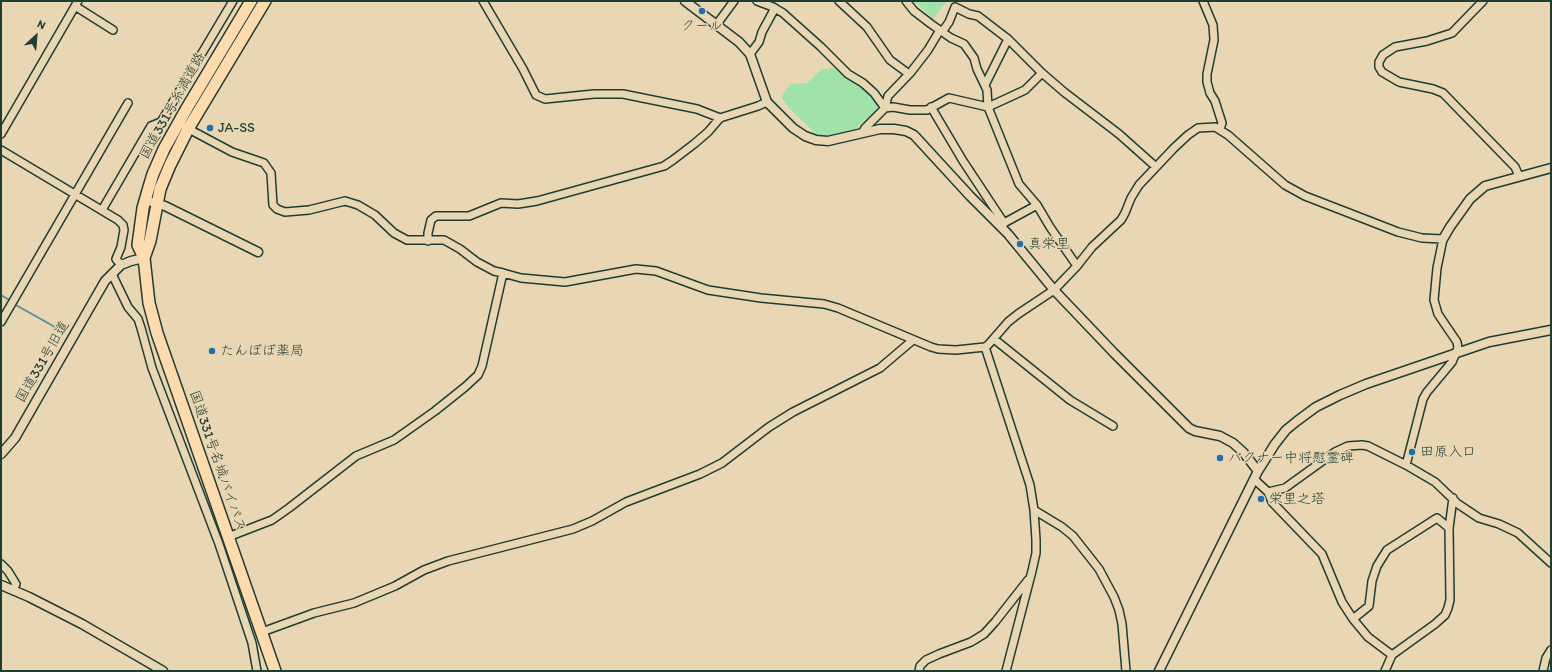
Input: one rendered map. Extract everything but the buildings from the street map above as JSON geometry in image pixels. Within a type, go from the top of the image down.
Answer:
[{"type":"highway","name":"国道331号糸満道路","points":[[144,258],[138,245],[145,200],[153,174],[232,18],[251,1]]},
{"type":"highway","name":"国道331号糸満道路","points":[[144,258],[150,241],[157,203],[165,177],[188,129],[265,1]]},
{"type":"highway","name":"国道331号名城バイパス","points":[[144,258],[146,290],[152,318],[275,671]]},
{"type":"street","points":[[102,210],[151,126],[161,122],[232,18],[234,1]]},
{"type":"street","points":[[483,1],[523,69],[536,95],[545,99],[594,94],[623,94],[697,109],[720,118]]},
{"type":"street","points":[[685,1],[717,24],[739,42],[750,54],[767,102],[793,128],[805,136],[816,140],[828,141],[880,129],[906,131],[914,135],[970,196],[1003,225]]},
{"type":"street","points":[[717,24],[734,1]]},
{"type":"street","points":[[757,1],[783,13],[821,47],[848,74],[863,83],[874,93],[885,108]]},
{"type":"street","points":[[839,1],[867,27],[890,60],[909,74]]},
{"type":"street","points":[[906,1],[914,11],[941,31],[964,44],[974,58],[977,69],[987,90],[988,107],[1019,184],[1037,205],[1077,266]]},
{"type":"street","points":[[1203,1],[1213,25],[1214,40],[1207,74],[1207,82],[1222,123],[1220,129]]},
{"type":"street","points":[[1483,1],[1452,33],[1441,38],[1395,46],[1383,55],[1379,62],[1379,67],[1382,72],[1399,82],[1432,89],[1443,93],[1515,167],[1519,176]]},
{"type":"street","points":[[1,134],[77,3],[113,30]]},
{"type":"street","points":[[862,133],[885,108],[888,96],[909,74],[949,22],[955,7],[969,14],[978,16],[1008,39],[1042,73],[1064,92],[1119,134],[1156,167]]},
{"type":"street","points":[[750,54],[759,42],[762,32],[775,8]]},
{"type":"street","points":[[985,85],[1008,39]]},
{"type":"street","points":[[885,108],[893,107],[910,110],[926,110],[949,98],[988,107],[1025,90],[1042,73]]},
{"type":"street","points":[[428,241],[431,220],[436,216],[469,216],[501,203],[518,204],[537,201],[664,166],[708,132],[720,118],[767,102]]},
{"type":"street","points":[[1,322],[74,193],[128,103]]},
{"type":"street","points":[[931,107],[1003,225],[1054,290],[1189,428],[1195,431],[1220,436],[1233,443],[1243,452],[1268,492],[1272,502],[1322,554],[1342,602],[1352,619],[1368,637],[1392,655]]},
{"type":"street","points":[[178,123],[232,152],[264,163],[271,173],[273,205],[277,209],[285,212],[309,210],[345,201],[358,205],[375,215],[394,233],[407,240],[444,240],[460,249],[477,262],[494,271],[521,278],[565,282],[636,269],[656,271],[708,290],[761,298],[824,304],[838,308],[938,349],[956,350],[985,347],[994,339],[1008,322],[1054,290],[1077,266],[1092,247],[1121,220],[1130,198],[1139,185],[1174,148],[1193,130],[1198,128],[1210,126],[1220,129],[1285,185],[1305,196],[1398,232],[1422,238],[1443,239]]},
{"type":"street","points":[[1,150],[118,220],[123,225],[124,230],[121,247],[116,259],[121,265],[144,258]]},
{"type":"street","points":[[1406,465],[1423,399],[1452,362],[1458,348],[1457,342],[1438,314],[1434,300],[1437,268],[1443,239],[1466,205],[1480,189],[1492,183],[1551,168]]},
{"type":"street","points":[[145,200],[157,203],[258,252]]},
{"type":"street","points":[[1003,225],[1037,205]]},
{"type":"street","name":"国道331号旧道","points":[[1,454],[15,438],[105,281],[121,265]]},
{"type":"street","points":[[228,537],[272,520],[356,456],[394,440],[465,387],[478,374],[482,366],[503,273]]},
{"type":"street","points":[[112,274],[128,307],[138,319],[160,389],[204,504],[252,643],[257,671]]},
{"type":"street","points":[[1159,671],[1256,475],[1267,455],[1286,430],[1316,407],[1340,394],[1366,384],[1489,342],[1551,330]]},
{"type":"street","points":[[994,339],[1070,400],[1113,426]]},
{"type":"street","points":[[262,632],[314,613],[354,603],[395,586],[424,570],[448,561],[573,529],[592,521],[626,502],[700,474],[722,462],[769,427],[793,412],[880,368],[913,340]]},
{"type":"street","points":[[985,347],[1030,485],[1034,510],[1036,540],[1036,553],[1006,671]]},
{"type":"street","points":[[1268,492],[1285,488],[1335,452],[1354,445],[1362,444],[1375,448],[1435,482],[1458,504],[1479,518],[1499,524],[1518,533],[1551,563]]},
{"type":"street","points":[[1386,671],[1392,655],[1435,624],[1445,615],[1448,608],[1450,600],[1449,528],[1453,498]]},
{"type":"street","points":[[204,504],[215,500]]},
{"type":"street","points":[[1034,510],[1062,527],[1073,536],[1099,569],[1114,597],[1119,610],[1122,624],[1126,671]]},
{"type":"street","points":[[1352,619],[1369,606],[1372,581],[1377,566],[1387,550],[1437,518],[1449,528]]},
{"type":"street","points":[[1,564],[8,571],[16,584],[13,590]]},
{"type":"street","points":[[919,671],[920,666],[926,660],[971,642],[984,634],[1029,578]]},
{"type":"street","points":[[1,585],[82,624],[162,671]]},
{"type":"street","points":[[1543,671],[1546,658],[1551,650]]},
{"type":"green space","points":[[914,1],[947,1],[933,19]]},
{"type":"green space","points":[[833,68],[861,85],[879,103],[880,107],[859,125],[857,130],[851,133],[818,136],[813,133],[811,129],[790,109],[782,99],[783,94],[790,84],[807,83],[822,69]]},
{"type":"waterway","points":[[1,295],[11,301]]},
{"type":"waterway","points":[[14,304],[55,327]]},
{"type":"place","name":"クール","points":[[702,11]]},
{"type":"place","name":"JA-SS","points":[[210,128]]},
{"type":"place","name":"真栄里","points":[[1020,244]]},
{"type":"place","name":"たんぽぽ薬局","points":[[212,351]]},
{"type":"place","name":"田原入口","points":[[1412,452]]},
{"type":"place","name":"バクナー中将慰霊碑","points":[[1220,458]]},
{"type":"place","name":"栄里之塔","points":[[1261,499]]}]
